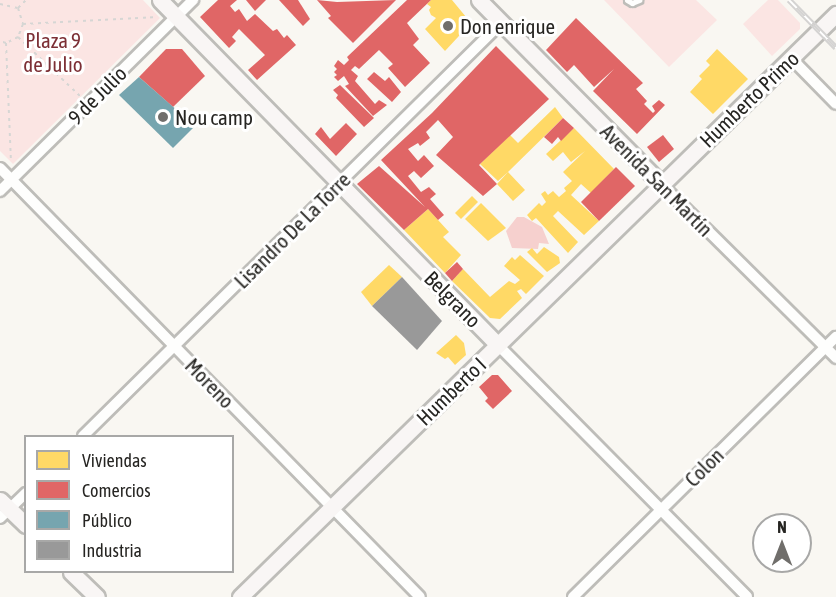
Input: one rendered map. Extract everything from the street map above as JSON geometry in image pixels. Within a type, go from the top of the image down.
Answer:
[{"type":"main road","name":"Belgrano","points":[[160,0],[498,345]]},
{"type":"main road","name":"Avenida San Martín","points":[[479,0],[661,184]]},
{"type":"main road","name":"Humberto Primo","points":[[661,184],[836,14]]},
{"type":"main road","name":"Humberto I","points":[[240,597],[661,184]]},
{"type":"main road","points":[[3,509],[24,524]]},
{"type":"main road","points":[[72,573],[97,597]]},
{"type":"street","name":"9 de Julio","points":[[0,190],[193,0]]},
{"type":"street","name":"Lisandro De La Torre","points":[[84,435],[501,23]]},
{"type":"street","points":[[791,58],[836,104]]},
{"type":"street","name":"Moreno","points":[[0,168],[420,597]]},
{"type":"street","name":"Avenida San Martín","points":[[661,184],[836,358]]},
{"type":"street","name":"Colon","points":[[573,597],[836,338]]},
{"type":"street","name":"Belgrano","points":[[498,345],[747,597]]},
{"type":"street","points":[[3,509],[24,494]]},
{"type":"lane","points":[[627,0],[632,3],[639,0]]},
{"type":"path","points":[[18,8],[26,0]]},
{"type":"path","points":[[2,2],[18,8]]},
{"type":"path","points":[[0,41],[6,43],[18,37],[23,24],[18,8]]},
{"type":"path","points":[[23,24],[177,16]]},
{"type":"path","points":[[18,37],[88,104]]},
{"type":"path","points":[[6,43],[11,180]]},
{"type":"green space","name":"Plaza 9 de Julio","points":[[0,0],[143,0],[160,18],[13,164],[0,151]]},
{"type":"green space","points":[[604,0],[696,0],[717,20],[669,67]]},
{"type":"green space","points":[[768,0],[778,0],[800,23],[800,29],[772,56],[743,24]]},
{"type":"shaded area","points":[[517,217],[524,217],[542,227],[549,244],[539,243],[538,249],[512,248],[506,231]]},
{"type":"building: Viviendas","name":"Don enrique","points":[[431,0],[452,0],[471,23],[445,51],[425,29],[436,18],[431,15],[429,10],[431,7],[427,4]]},
{"type":"building: Viviendas","points":[[717,49],[748,79],[713,114],[690,92],[702,79],[699,76],[710,65],[706,61]]},
{"type":"building: Viviendas","points":[[555,107],[563,118],[498,181],[480,164],[510,135],[518,143]]},
{"type":"building: Viviendas","points":[[574,128],[614,169],[591,193],[581,184],[571,195],[599,221],[584,235],[558,211],[553,216],[578,242],[568,253],[536,218],[532,221],[527,215],[539,203],[542,206],[546,202],[541,194],[545,191],[548,195],[553,191],[559,197],[572,181],[563,172],[585,151],[571,162],[563,152],[553,161],[546,154]]},
{"type":"building: Viviendas","points":[[508,172],[525,190],[513,201],[497,184]]},
{"type":"building: Viviendas","points":[[472,196],[478,202],[461,219],[455,213]]},
{"type":"building: Viviendas","points":[[481,203],[506,228],[488,241],[465,219]]},
{"type":"building: Viviendas","points":[[428,209],[449,232],[443,237],[461,255],[445,273],[404,230]]},
{"type":"building: Viviendas","points":[[544,247],[559,257],[560,263],[547,272],[527,252],[532,248],[537,254]]},
{"type":"building: Viviendas","points":[[520,255],[544,276],[526,294],[521,289],[517,291],[522,298],[500,319],[490,318],[452,281],[463,269],[490,297],[509,281],[515,284],[520,280],[504,266],[512,257],[515,260]]},
{"type":"building: Viviendas","points":[[389,265],[402,277],[372,306],[361,292]]},
{"type":"building: Viviendas","points":[[456,335],[464,343],[466,355],[455,365],[448,357],[445,359],[436,353]]},
{"type":"building: Comercios","points":[[218,0],[237,0],[230,6],[235,12],[239,9],[247,21],[255,14],[273,31],[277,29],[284,38],[287,35],[296,45],[257,80],[248,70],[265,55],[239,29],[232,37],[236,41],[229,48],[200,17]]},
{"type":"building: Comercios","points":[[246,0],[266,0],[255,11]]},
{"type":"building: Comercios","points":[[279,0],[298,0],[310,19],[303,26]]},
{"type":"building: Comercios","points":[[317,0],[337,2],[396,0],[353,43],[328,18],[331,16]]},
{"type":"building: Comercios","points":[[407,0],[431,0],[407,23],[419,39],[413,45],[430,63],[405,87],[388,68],[393,64],[379,50],[359,69],[355,66],[351,70],[358,76],[355,81],[375,104],[379,100],[387,105],[373,116],[345,86],[349,84],[344,76],[338,81],[334,77],[337,75],[334,72],[337,69],[334,66],[338,60],[344,65],[349,60],[347,57]]},
{"type":"building: Comercios","points":[[576,18],[643,83],[636,89],[647,101],[644,104],[653,113],[655,111],[652,106],[659,100],[665,105],[637,134],[593,91],[614,69],[594,87],[574,65],[567,72],[546,50]]},
{"type":"building: Comercios","points":[[496,46],[549,99],[479,165],[497,184],[483,196],[436,155],[453,137],[438,120],[426,132],[430,138],[420,146],[418,143],[408,149],[418,161],[424,155],[434,166],[421,178],[414,171],[408,176],[421,192],[429,187],[436,194],[430,199],[444,215],[438,220],[428,209],[404,230],[357,184],[379,166],[425,207],[381,160],[432,113]]},
{"type":"building: Comercios","points":[[166,49],[182,49],[205,76],[173,107],[139,77]]},
{"type":"building: Comercios","points":[[374,72],[385,81],[389,77],[401,92],[392,102],[367,79]]},
{"type":"building: Comercios","points":[[340,85],[374,118],[364,127],[336,98],[338,95],[333,90]]},
{"type":"building: Comercios","points":[[563,118],[574,128],[561,141],[558,137],[552,144],[544,137]]},
{"type":"building: Comercios","points":[[346,123],[357,134],[336,156],[315,134],[321,127],[330,139]]},
{"type":"building: Comercios","points":[[663,135],[674,149],[659,162],[647,147]]},
{"type":"building: Comercios","points":[[616,167],[635,186],[599,221],[581,202]]},
{"type":"building: Comercios","points":[[457,262],[463,269],[452,281],[445,273]]},
{"type":"building: Comercios","points":[[492,375],[498,375],[512,391],[493,409],[485,401],[488,398],[479,387]]},
{"type":"building: Público","name":"Nou camp","points":[[139,77],[195,126],[173,148],[119,95]]},
{"type":"building: Industria","points":[[402,277],[442,321],[417,350],[372,306]]},
{"type":"railway","points":[[789,0],[836,48]]},
{"type":"place","name":"Don enrique","points":[[448,26]]},
{"type":"place","name":"Nou camp","points":[[163,117]]}]
